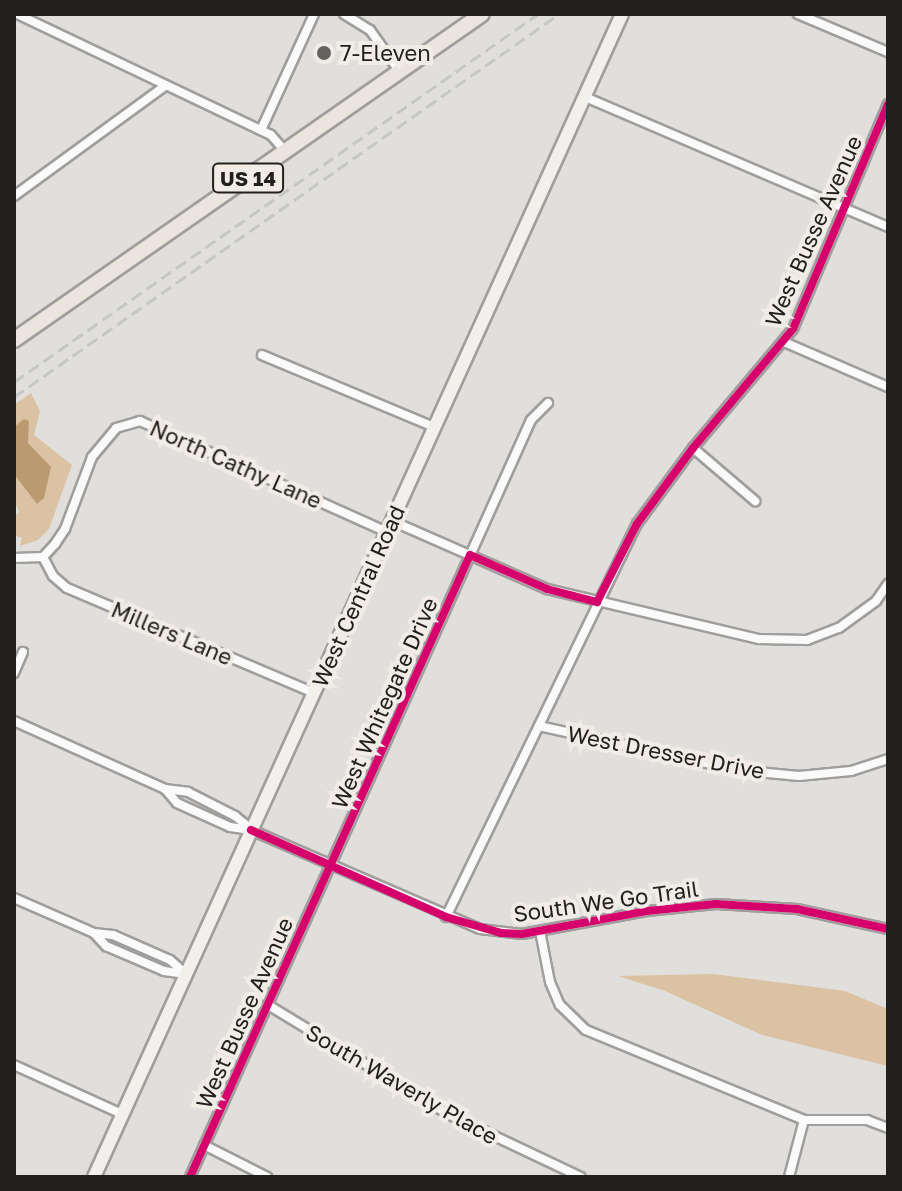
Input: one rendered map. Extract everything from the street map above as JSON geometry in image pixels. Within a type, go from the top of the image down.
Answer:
[{"type":"main road","name":"US 14","points":[[14,340],[482,14]]},
{"type":"main road","name":"West Central Road","points":[[94,1177],[622,14]]},
{"type":"street","points":[[17,14],[261,130],[286,152]]},
{"type":"street","points":[[261,130],[314,14]]},
{"type":"street","points":[[344,14],[370,30],[400,72]]},
{"type":"street","points":[[798,14],[888,52]]},
{"type":"street","points":[[14,196],[166,85]]},
{"type":"street","points":[[585,97],[888,227]]},
{"type":"street","name":"West Busse Avenue","points":[[446,917],[637,524],[693,448],[793,329],[888,104]]},
{"type":"street","points":[[784,342],[888,387]]},
{"type":"street","points":[[262,355],[434,427]]},
{"type":"street","name":"West Whitegate Drive","points":[[332,865],[531,420],[548,403]]},
{"type":"street","name":"North Cathy Lane","points":[[43,557],[65,529],[92,457],[116,428],[140,421],[389,527],[470,555],[547,589],[759,639],[807,640],[839,628],[876,601],[888,584]]},
{"type":"street","points":[[693,448],[755,501]]},
{"type":"street","points":[[14,558],[43,557]]},
{"type":"street","name":"Millers Lane","points":[[43,557],[53,576],[67,588],[314,693]]},
{"type":"street","points":[[14,673],[23,652]]},
{"type":"street","points":[[14,721],[165,789],[188,792],[235,816],[251,830]]},
{"type":"street","name":"West Dresser Drive","points":[[539,726],[737,770],[799,776],[851,771],[888,759]]},
{"type":"street","points":[[165,789],[177,803],[230,827],[251,830]]},
{"type":"street","name":"South We Go Trail","points":[[251,830],[446,917],[501,933],[540,931],[647,911],[716,904],[797,909],[888,929]]},
{"type":"street","name":"West Busse Avenue","points":[[190,1177],[332,865]]},
{"type":"street","points":[[14,898],[94,933],[106,946],[164,971],[186,974]]},
{"type":"street","points":[[540,931],[550,982],[560,1005],[586,1030],[804,1120],[867,1120],[888,1128]]},
{"type":"street","name":"South Waverly Place","points":[[268,1005],[446,1113],[581,1177]]},
{"type":"street","points":[[14,1065],[122,1114]]},
{"type":"street","points":[[789,1177],[804,1120]]},
{"type":"street","points":[[204,1145],[267,1177]]},
{"type":"shaded area","points":[[31,393],[40,411],[34,435],[72,465],[49,529],[38,540],[20,546],[22,538],[14,535],[14,517],[19,512],[14,499],[14,405]]},
{"type":"shaded area","points":[[24,419],[29,421],[28,443],[51,467],[44,498],[37,504],[14,474],[14,427]]},
{"type":"shaded area","points":[[713,974],[845,991],[888,1009],[888,1066],[762,1035],[665,991],[618,976]]},
{"type":"railway","points":[[14,382],[538,14]]},
{"type":"railway","points":[[14,397],[559,14]]},
{"type":"cycle path","points":[[190,1177],[470,555],[547,589],[597,602],[637,524],[693,448],[793,329],[888,104]]},
{"type":"cycle path","points":[[251,830],[446,917],[501,933],[522,934],[647,911],[716,904],[797,909],[888,929]]},
{"type":"place","name":"7-Eleven","points":[[324,53]]}]
